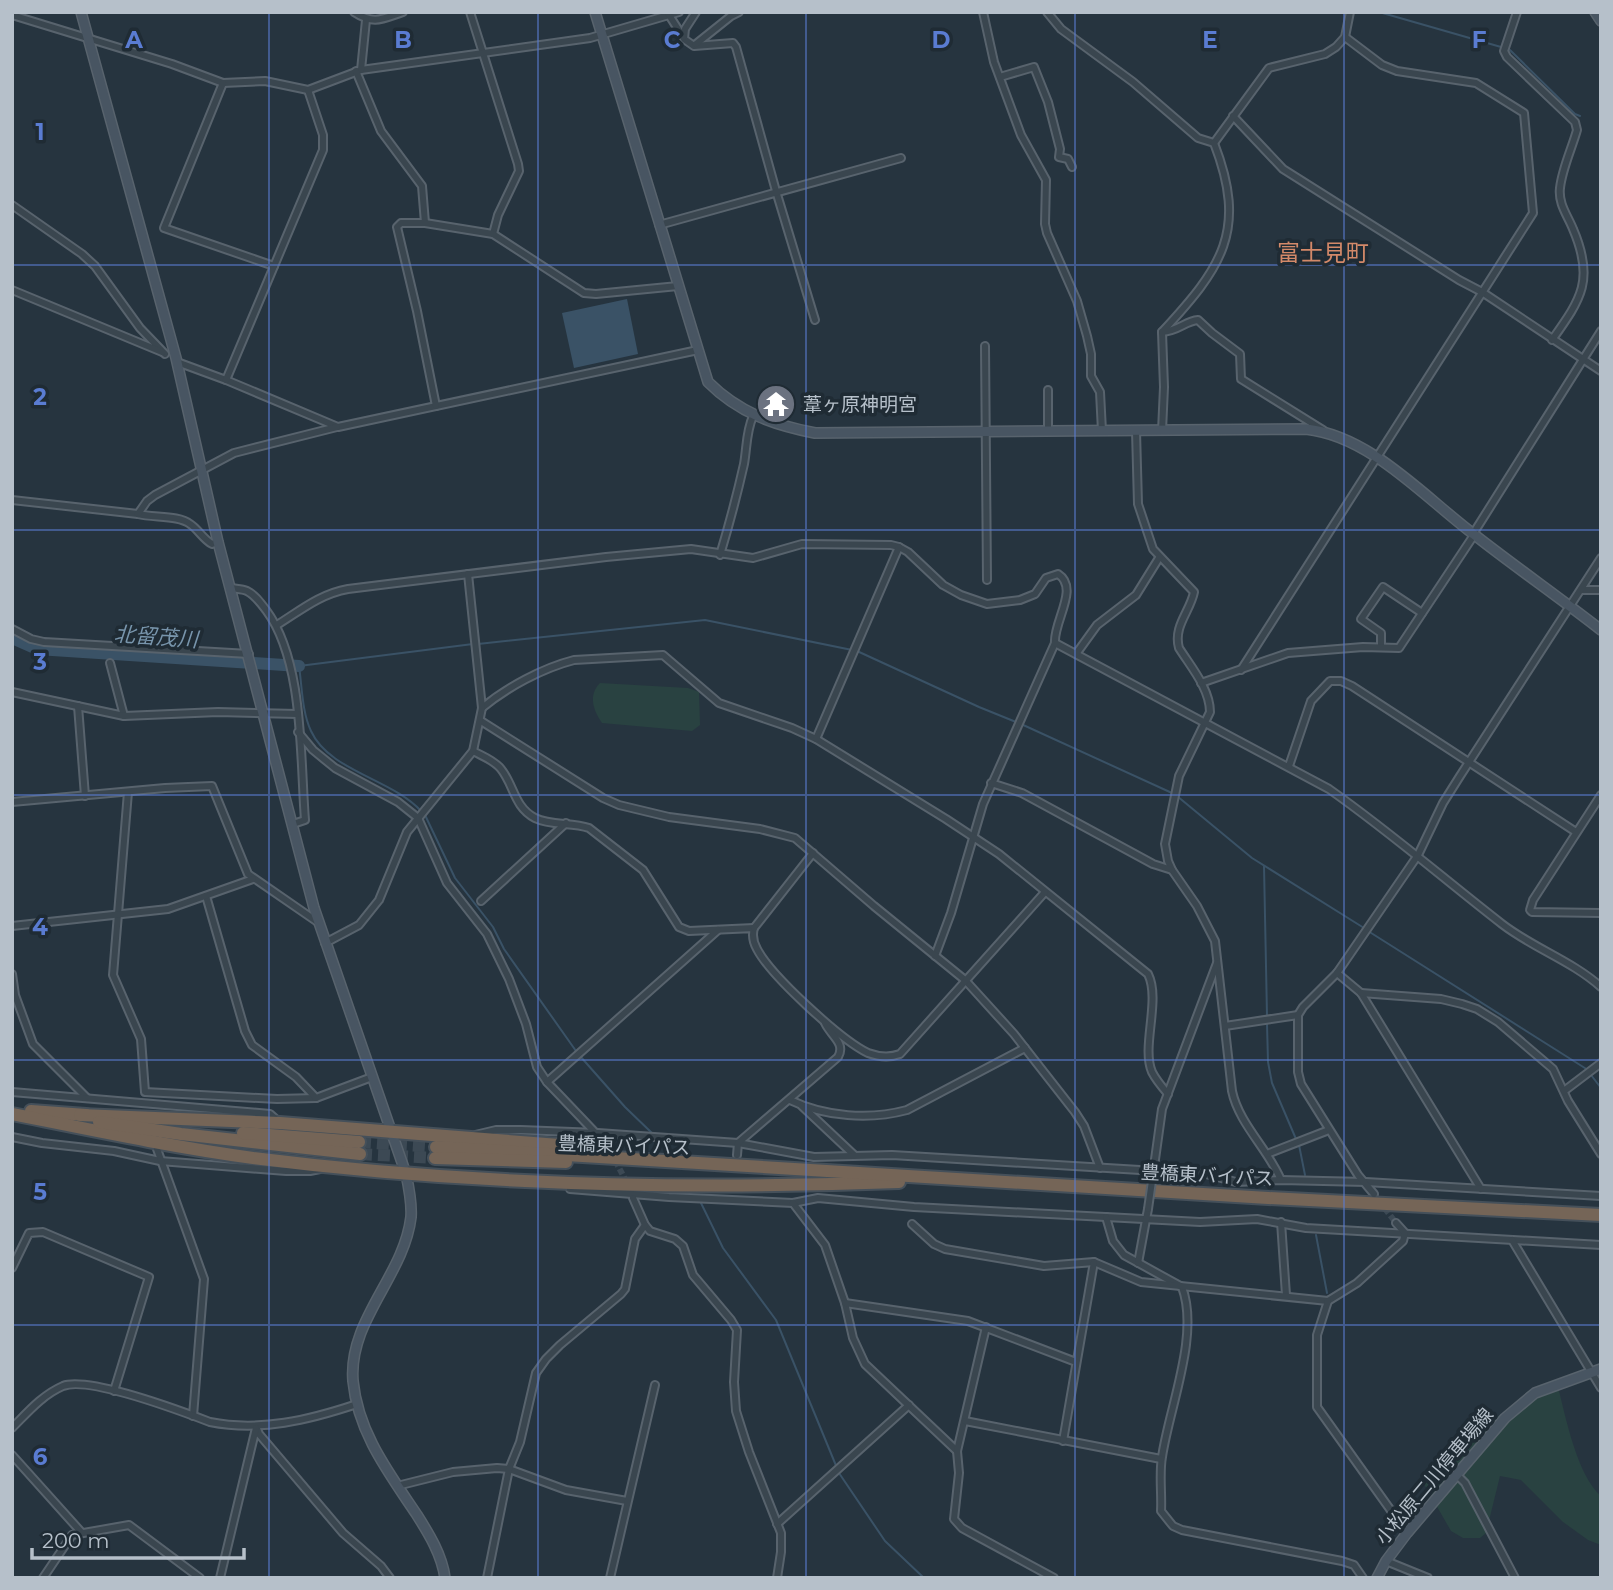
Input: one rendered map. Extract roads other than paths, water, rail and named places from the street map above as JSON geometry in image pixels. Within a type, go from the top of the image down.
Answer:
[{"type":"highway","points":[[14,1111],[181,1134],[360,1148],[80,1115]]},
{"type":"highway","points":[[14,1111],[390,1130],[678,1157],[694,1162]]},
{"type":"highway","points":[[14,1111],[249,1157],[406,1174],[649,1186],[735,1187],[977,1180]]},
{"type":"highway","name":"豊橋東バイパス","points":[[811,1170],[436,1152],[694,1162],[1601,1215]]},
{"type":"street","points":[[81,12],[319,923],[406,1174],[411,1214],[409,1230],[398,1260],[357,1340],[353,1379],[362,1422],[376,1452],[430,1536],[444,1568],[445,1578]]},
{"type":"street","points":[[354,12],[366,20],[375,21],[402,12]]},
{"type":"street","points":[[470,12],[519,171],[498,215],[493,234]]},
{"type":"street","points":[[596,12],[708,382],[724,398],[753,416],[784,427],[815,433],[1326,431]]},
{"type":"street","points":[[12,15],[172,64],[223,83],[265,81],[308,90],[359,71],[602,35],[679,12]]},
{"type":"street","points":[[684,39],[685,29],[696,12]]},
{"type":"street","points":[[694,46],[739,12]]},
{"type":"street","points":[[983,12],[994,62],[1021,135],[1046,180],[1047,233],[1077,301],[1091,354],[1091,376],[1100,392],[1102,431]]},
{"type":"street","points":[[1047,12],[1061,29],[1133,82],[1198,138],[1214,143]]},
{"type":"street","points":[[1214,143],[1269,68],[1325,54],[1336,47],[1345,37],[1350,12]]},
{"type":"street","points":[[1517,12],[1504,51],[1507,57],[1575,122],[1577,130],[1560,189],[1563,209],[1584,261],[1582,283],[1578,303],[1552,340]]},
{"type":"street","points":[[1595,12],[1601,22]]},
{"type":"street","points":[[670,15],[684,39],[694,46],[733,43],[736,47],[776,191],[816,320]]},
{"type":"street","points":[[366,20],[359,71],[381,131],[422,186],[425,223]]},
{"type":"street","points":[[1241,670],[1533,212],[1524,113],[1476,83],[1397,71],[1382,65],[1345,37]]},
{"type":"street","points":[[1000,77],[1034,66],[1048,102],[1060,149],[1059,157],[1068,159],[1072,167]]},
{"type":"street","points":[[223,83],[164,228],[274,266]]},
{"type":"street","points":[[226,380],[323,150],[323,135],[308,90]]},
{"type":"street","points":[[1233,116],[1283,169],[1482,292],[1601,371]]},
{"type":"street","points":[[1162,430],[1162,332],[1207,279],[1224,248],[1228,231],[1230,193],[1214,143]]},
{"type":"street","points":[[659,225],[901,158]]},
{"type":"street","points":[[12,205],[95,266],[139,328],[173,357]]},
{"type":"street","points":[[436,406],[418,311],[397,227],[401,223],[425,223],[493,234],[584,293],[678,286]]},
{"type":"street","points":[[12,290],[338,426]]},
{"type":"street","points":[[1162,332],[1175,331],[1194,319],[1198,320],[1240,355],[1241,379],[1376,458],[1601,629]]},
{"type":"street","points":[[1200,683],[1288,653],[1399,648],[1601,331]]},
{"type":"street","points":[[985,346],[987,580]]},
{"type":"street","points":[[138,514],[155,495],[234,453],[338,426],[698,350]]},
{"type":"street","points":[[1048,390],[1048,432]]},
{"type":"street","points":[[720,555],[746,455],[747,429],[753,416]]},
{"type":"street","points":[[1136,431],[1138,504],[1153,549],[1194,592],[1178,627],[1177,640],[1210,702],[1210,712],[1182,770],[1175,794],[1165,844],[1168,861],[1212,934],[1236,1108],[1281,1180]]},
{"type":"street","points":[[12,500],[177,519],[189,522],[206,541],[212,544],[218,542]]},
{"type":"street","points":[[277,625],[332,592],[691,550],[753,558],[802,544],[899,547],[943,585],[961,596],[987,604],[1020,600],[1035,594],[1051,574],[1062,577],[1067,586],[1066,596],[1056,626],[1055,643],[991,783],[935,956]]},
{"type":"street","points":[[816,739],[899,547]]},
{"type":"street","points":[[1076,654],[1097,625],[1136,595],[1159,558]]},
{"type":"street","points":[[1374,1194],[1358,1175],[1304,1090],[1298,1072],[1298,1016],[1303,1007],[1337,973],[1418,855],[1443,803],[1601,558]]},
{"type":"street","points":[[325,943],[359,925],[379,900],[407,832],[473,751],[482,708],[468,574]]},
{"type":"street","points":[[1381,647],[1381,633],[1361,619],[1383,587],[1422,612]]},
{"type":"street","points":[[231,588],[244,590],[255,596],[277,625],[296,690],[305,820],[293,824]]},
{"type":"street","points":[[1581,590],[1601,590]]},
{"type":"street","points":[[12,629],[44,642],[251,660]]},
{"type":"street","points":[[1055,643],[1329,789],[1371,817],[1503,925],[1591,978],[1601,987]]},
{"type":"street","points":[[482,708],[507,690],[574,660],[663,655],[719,703],[816,739],[999,854],[1148,974],[1152,982],[1153,997],[1150,1069],[1168,1094]]},
{"type":"street","points":[[110,663],[124,716]]},
{"type":"street","points":[[1289,766],[1311,701],[1330,681],[1341,681],[1577,832]]},
{"type":"street","points":[[12,692],[124,716],[264,713],[298,715]]},
{"type":"street","points":[[78,706],[85,796]]},
{"type":"street","points":[[481,721],[603,798],[619,805],[669,817],[782,833],[795,838],[965,980],[1025,1048],[1075,1112],[1084,1126],[1100,1168]]},
{"type":"street","points":[[298,733],[335,768],[421,814],[447,883],[488,934],[509,979],[526,1024],[537,1067],[547,1082],[607,1145]]},
{"type":"street","points":[[473,751],[500,768],[515,799],[527,812],[544,821],[579,825],[597,833],[613,849],[643,870],[679,927],[689,931],[754,928]]},
{"type":"street","points":[[991,783],[1022,793],[1153,864],[1172,870]]},
{"type":"street","points":[[12,802],[212,786],[247,874],[319,923]]},
{"type":"street","points":[[128,792],[113,975],[141,1039],[145,1092],[277,1099],[316,1097],[372,1077]]},
{"type":"street","points":[[1601,795],[1533,900],[1530,910],[1549,914],[1601,913]]},
{"type":"street","points":[[481,901],[566,823]]},
{"type":"street","points":[[737,1155],[738,1143],[790,1100],[838,1057],[841,1051],[841,1045],[824,1021],[761,956],[754,941],[754,928],[813,853]]},
{"type":"street","points":[[12,926],[168,909],[253,879]]},
{"type":"street","points":[[824,1021],[867,1052],[892,1057],[900,1054],[1045,891]]},
{"type":"street","points":[[206,896],[245,1031],[252,1045],[296,1077],[316,1097]]},
{"type":"street","points":[[547,1082],[718,930]]},
{"type":"street","points":[[1138,1263],[1147,1219],[1162,1109],[1217,961]]},
{"type":"street","points":[[1337,973],[1361,992],[1481,1189]]},
{"type":"street","points":[[12,974],[15,995],[33,1044],[88,1098]]},
{"type":"street","points":[[1361,992],[1441,999],[1477,1009],[1498,1022],[1553,1069],[1601,1154]]},
{"type":"street","points":[[1225,1026],[1298,1016]]},
{"type":"street","points":[[790,1100],[801,1105],[852,1115],[888,1116],[907,1110],[1025,1048]]},
{"type":"street","points":[[1564,1091],[1601,1063]]},
{"type":"street","points":[[12,1092],[88,1098],[148,1107],[270,1114],[280,1123]]},
{"type":"street","points":[[801,1105],[854,1155]]},
{"type":"street","points":[[470,1136],[496,1130],[598,1133],[738,1143],[814,1157],[892,1155],[1206,1174],[1236,1182],[1366,1182],[1601,1196]]},
{"type":"street","points":[[1267,1154],[1329,1130]]},
{"type":"street","points":[[12,1138],[114,1151],[160,1161],[286,1171],[310,1171],[328,1166]]},
{"type":"street","points":[[157,1149],[204,1279],[194,1416]]},
{"type":"street","points":[[506,1179],[534,1186],[670,1197],[735,1195],[793,1203],[818,1198],[914,1207],[1200,1222],[1257,1219],[1306,1228],[1601,1245]]},
{"type":"street","points":[[633,1198],[650,1231],[675,1239],[683,1246],[693,1275],[737,1330],[734,1382],[736,1410],[780,1533],[781,1552],[777,1578]]},
{"type":"street","points":[[793,1203],[825,1245],[845,1303],[853,1338],[865,1364],[957,1451]]},
{"type":"street","points":[[1106,1217],[1113,1241],[1124,1255],[1182,1287],[1187,1306],[1187,1325],[1177,1393],[1161,1459],[1161,1511],[1173,1526],[1195,1534],[1342,1561],[1354,1565],[1363,1578]]},
{"type":"street","points":[[1281,1222],[1286,1295]]},
{"type":"street","points":[[1396,1223],[1405,1233]]},
{"type":"street","points":[[912,1224],[934,1244],[945,1249],[1044,1266],[1094,1262],[1141,1282],[1328,1301],[1357,1283],[1403,1241],[1405,1233]]},
{"type":"street","points":[[487,1578],[509,1469],[520,1442],[536,1373],[560,1345],[625,1289],[635,1239],[645,1225]]},
{"type":"street","points":[[12,1268],[29,1233],[43,1232],[149,1277],[114,1391]]},
{"type":"street","points":[[1512,1240],[1596,1370],[1601,1388]]},
{"type":"street","points":[[1063,1441],[1094,1262]]},
{"type":"street","points":[[1328,1301],[1317,1335],[1317,1407],[1407,1533]]},
{"type":"street","points":[[845,1303],[968,1321],[1076,1362]]},
{"type":"street","points":[[986,1327],[957,1451],[959,1474],[954,1519],[958,1524],[1054,1578]]},
{"type":"street","name":"小松原二川停車場線","points":[[1377,1578],[1407,1533],[1505,1418],[1535,1393],[1596,1370]]},
{"type":"street","points":[[12,1428],[51,1392],[66,1385],[90,1385],[114,1391],[230,1426],[256,1426],[318,1417],[357,1404]]},
{"type":"street","points":[[610,1578],[655,1385]]},
{"type":"street","points":[[777,1524],[909,1405]]},
{"type":"street","points":[[965,1421],[1161,1459]]},
{"type":"street","points":[[220,1578],[256,1426]]},
{"type":"street","points":[[256,1426],[259,1434],[330,1519],[381,1566],[390,1578]]},
{"type":"street","points":[[12,1455],[82,1533]]},
{"type":"street","points":[[397,1486],[453,1472],[497,1468],[509,1469],[566,1489],[627,1501]]},
{"type":"street","points":[[1457,1475],[1465,1483],[1515,1578]]},
{"type":"street","points":[[43,1578],[72,1535],[130,1525],[200,1578]]},
{"type":"street","points":[[1386,1561],[1428,1578]]},
{"type":"water","points":[[627,299],[638,354],[574,368],[562,313]]},
{"type":"waterway","points":[[1379,12],[1501,47]]},
{"type":"waterway","points":[[1510,50],[1580,116]]},
{"type":"waterway","points":[[478,644],[705,620],[857,651],[1016,722]]},
{"type":"waterway","name":"北留茂川","points":[[12,638],[37,649],[299,666]]},
{"type":"waterway","points":[[421,811],[409,800],[346,765],[320,745],[306,716],[299,666],[473,644]]},
{"type":"waterway","points":[[1021,724],[1172,793]]},
{"type":"waterway","points":[[1177,796],[1252,858],[1364,928]]},
{"type":"waterway","points":[[425,815],[455,878],[493,927],[504,949],[576,1051]]},
{"type":"waterway","points":[[1264,866],[1267,1016]]},
{"type":"waterway","points":[[1368,931],[1588,1070]]},
{"type":"waterway","points":[[1267,1024],[1268,1062],[1272,1083],[1296,1139]]},
{"type":"waterway","points":[[580,1056],[654,1135]]},
{"type":"waterway","points":[[1591,1075],[1601,1088]]},
{"type":"waterway","points":[[1299,1145],[1305,1175]]},
{"type":"waterway","points":[[700,1201],[723,1248],[776,1320],[837,1468]]},
{"type":"waterway","points":[[1316,1235],[1327,1293]]},
{"type":"waterway","points":[[839,1473],[885,1541],[924,1578]]},
{"type":"tunnel","points":[[359,1142],[436,1147]]},
{"type":"tunnel","points":[[607,1145],[627,1183]]},
{"type":"tunnel","points":[[360,1154],[435,1158]]},
{"type":"tunnel","points":[[1374,1194],[1396,1223]]},
{"type":"place","name":"葦ヶ原神明宮","points":[[776,404]]},
{"type":"district","name":"富士見町","points":[[1323,253]]}]
